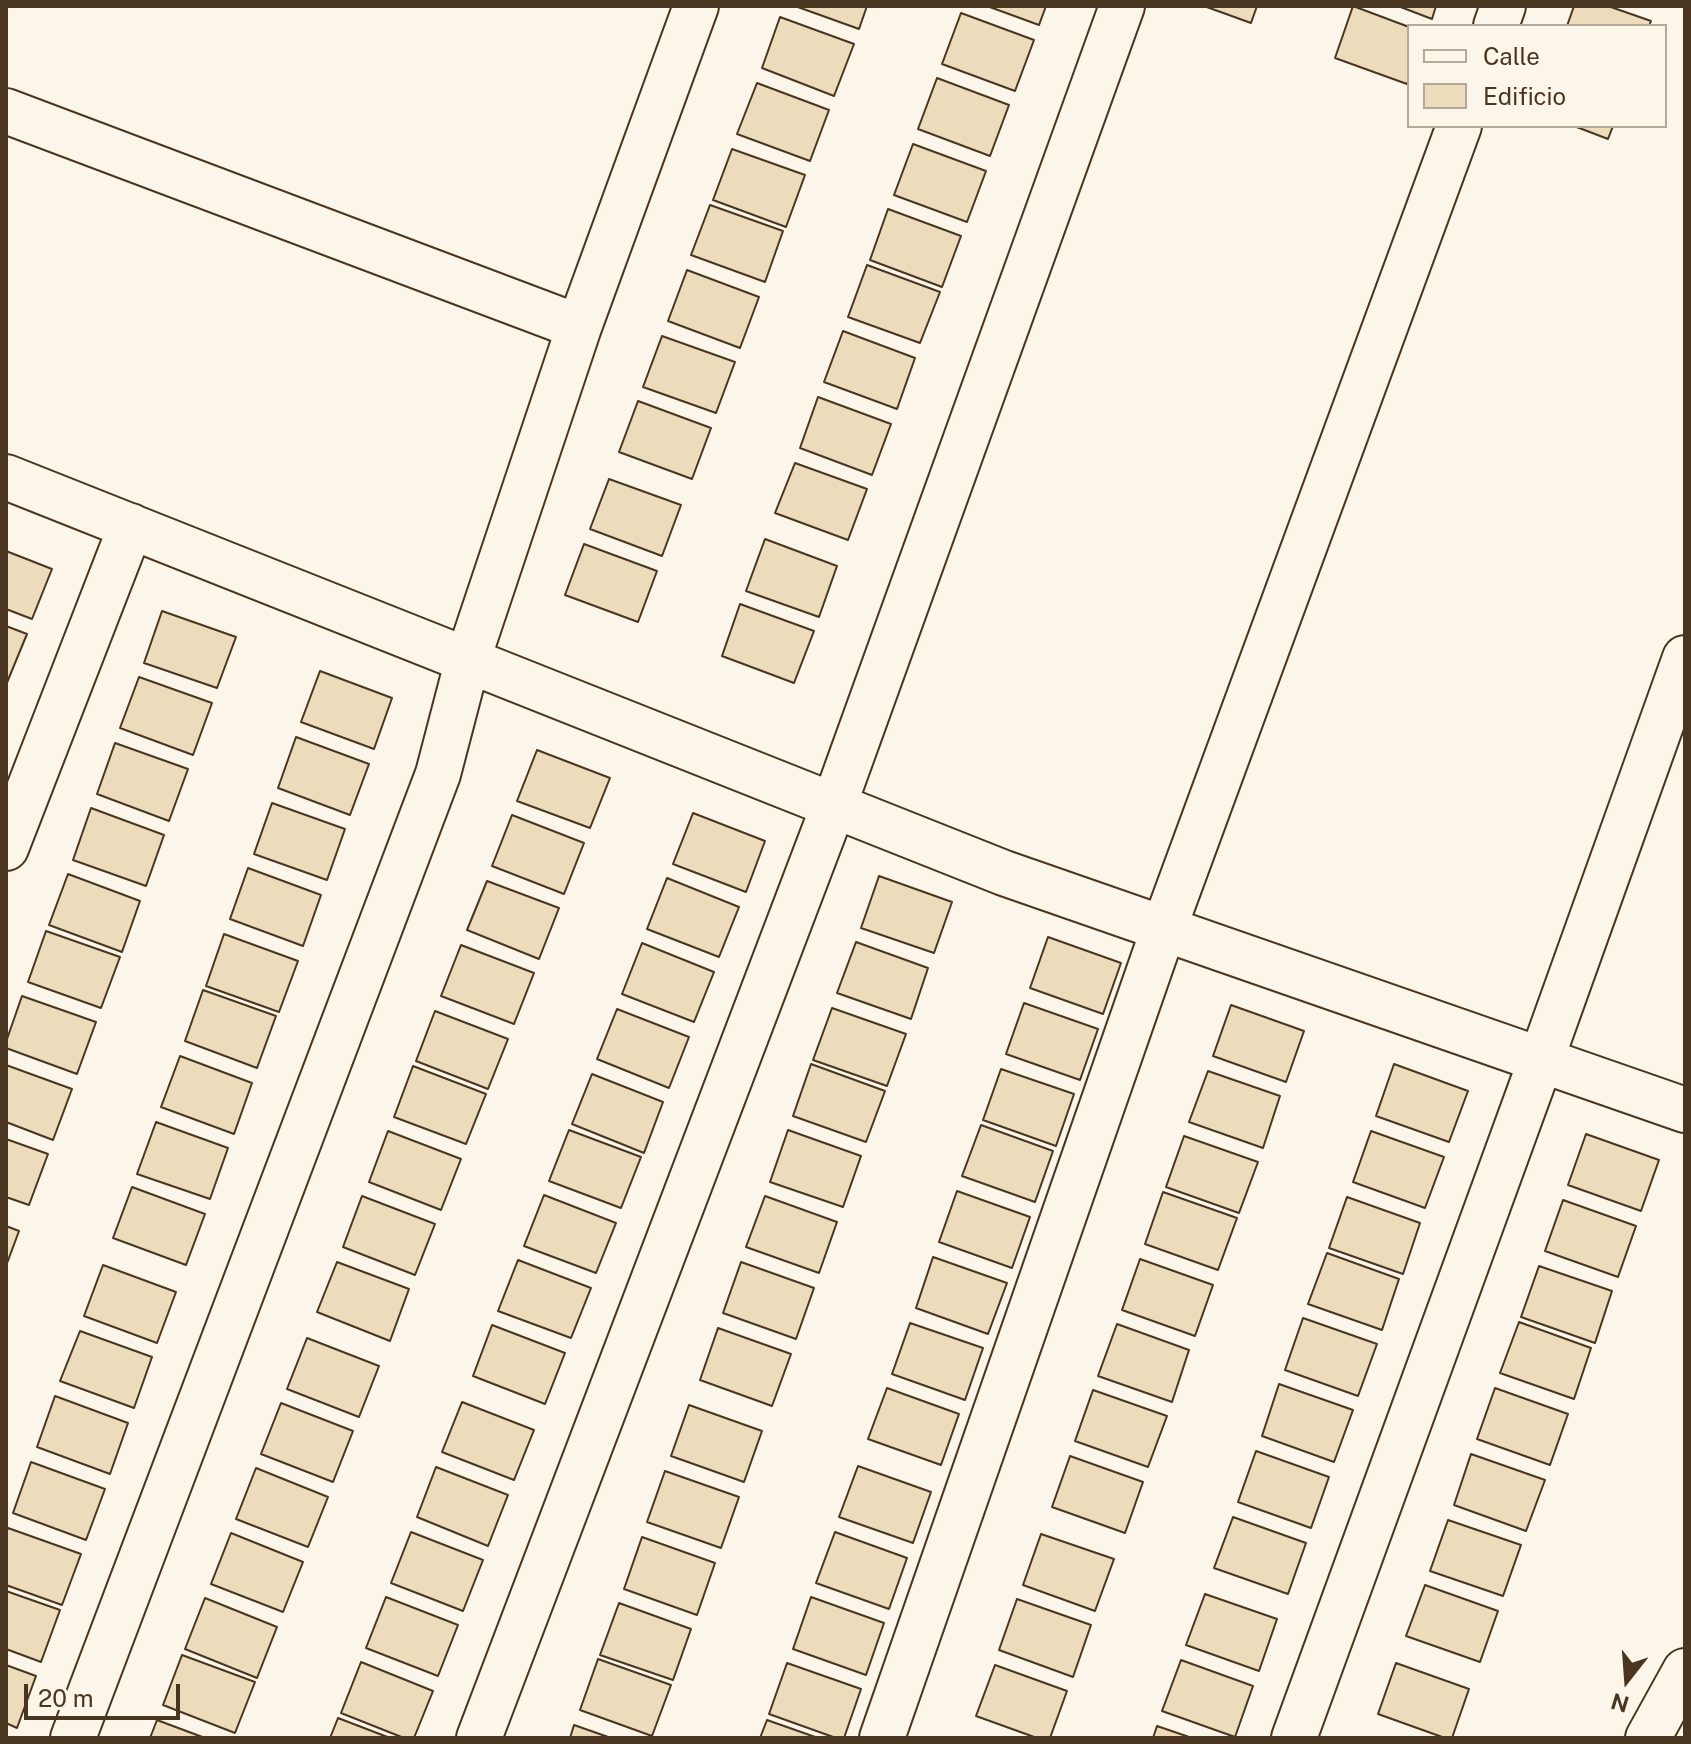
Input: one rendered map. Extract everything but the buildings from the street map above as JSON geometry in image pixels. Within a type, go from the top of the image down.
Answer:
[{"type":"street","points":[[73,1738],[438,774],[468,659],[579,327],[696,6]]},
{"type":"street","points":[[479,1738],[834,805],[1122,6]]},
{"type":"street","points":[[6,111],[579,327]]},
{"type":"street","points":[[882,1738],[1164,928],[1458,128]]},
{"type":"street","points":[[6,477],[1004,873],[1685,1110]]},
{"type":"street","points":[[6,848],[131,526]]},
{"type":"street","points":[[1294,1738],[1685,658]]},
{"type":"street","points":[[1648,1738],[1685,1671]]}]
